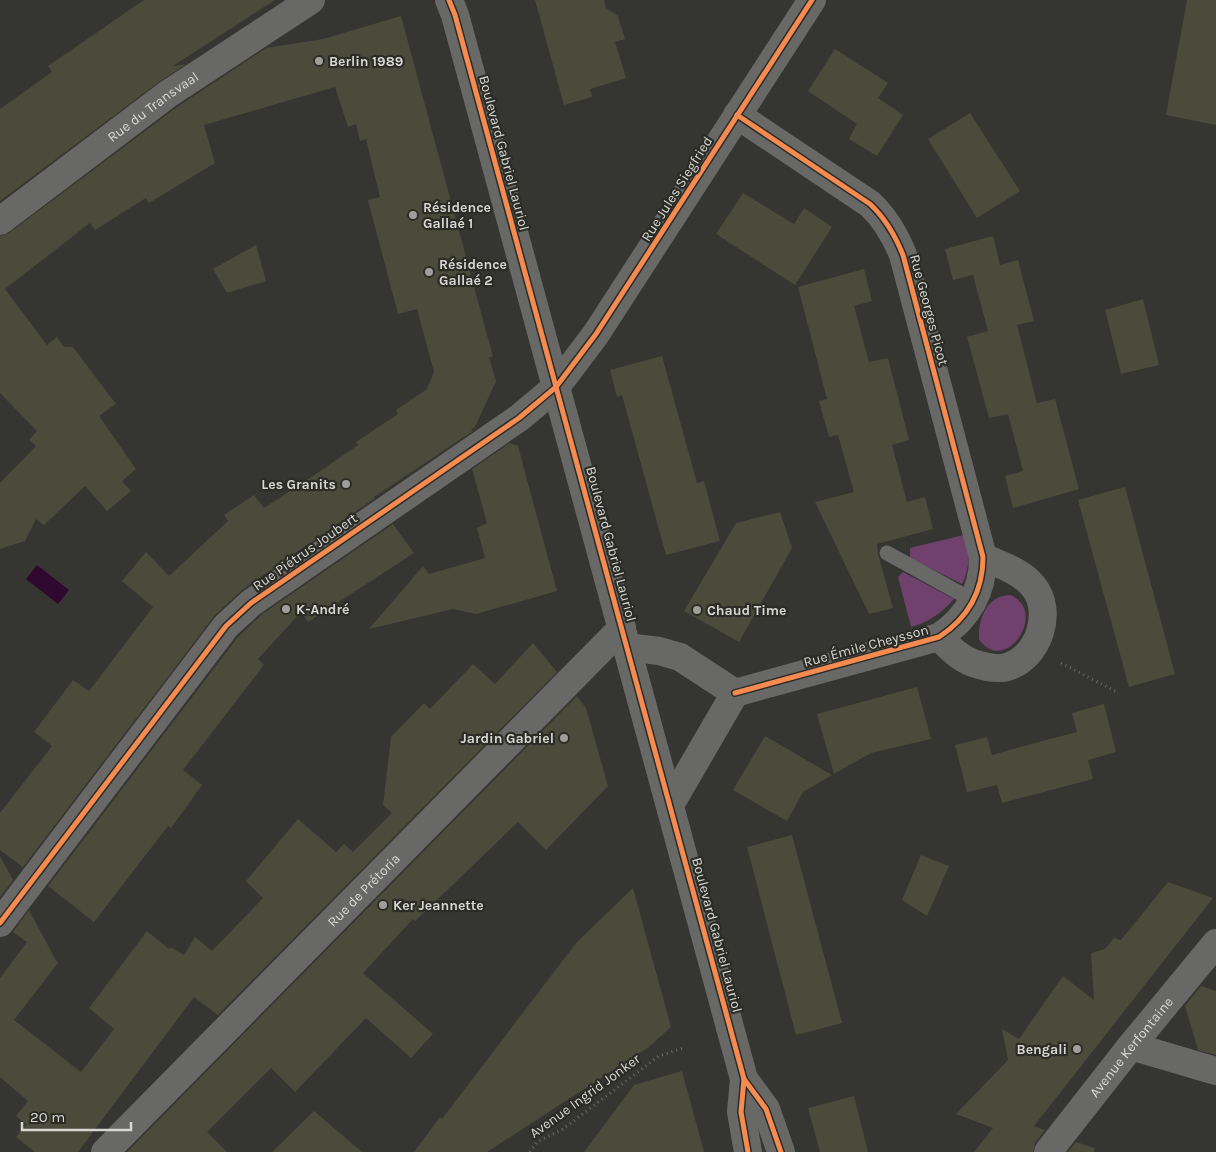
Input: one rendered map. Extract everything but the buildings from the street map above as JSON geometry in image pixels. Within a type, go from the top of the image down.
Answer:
[{"type":"street","name":"Rue du Transvaal","points":[[0,221],[168,94],[311,0]]},
{"type":"street","name":"Rue Jules Siegfried","points":[[556,387],[616,306],[812,0]]},
{"type":"street","name":"Boulevard Gabriel Lauriol","points":[[453,5],[744,1079],[741,1112],[748,1152]]},
{"type":"street","name":"Rue Georges Picot","points":[[737,115],[870,204],[883,216],[896,237],[903,255],[984,557]]},
{"type":"street","name":"Rue Piétrus Joubert","points":[[0,923],[226,626],[251,603],[519,418],[556,387]]},
{"type":"street","name":"Rue Émile Cheysson","points":[[735,693],[939,638],[966,615],[974,601],[983,574],[984,557],[1020,575],[1040,596],[1043,608],[1043,621],[1035,642],[1023,659],[1006,667],[989,667],[972,663],[958,655],[939,638]]},
{"type":"street","points":[[624,637],[680,657],[735,693],[670,805]]},
{"type":"street","name":"Rue de Prétoria","points":[[105,1152],[624,637]]},
{"type":"street","name":"Avenue Kerfontaine","points":[[1048,1152],[1131,1046],[1216,943]]},
{"type":"street","points":[[1131,1046],[1216,1071]]},
{"type":"street","name":"Boulevard Gabriel Lauriol","points":[[744,1079],[766,1109],[781,1152]]},
{"type":"lane","points":[[887,553],[974,601]]},
{"type":"path","points":[[1055,659],[1115,691]]},
{"type":"shaded area","points":[[968,534],[969,559],[967,572],[962,584],[910,558],[910,548]]},
{"type":"shaded area","points":[[37,565],[69,590],[58,604],[26,579]]},
{"type":"shaded area","points":[[903,572],[954,599],[934,617],[911,627],[898,577]]},
{"type":"shaded area","points":[[1011,595],[1022,604],[1026,615],[1024,627],[1019,638],[1010,647],[1000,651],[989,649],[979,639],[982,616],[990,603],[1003,596]]},
{"type":"cycle path","points":[[449,0],[455,15],[744,1079],[741,1112],[748,1152]]},
{"type":"cycle path","points":[[0,923],[226,626],[251,603],[519,418],[556,387],[596,334],[812,0]]},
{"type":"cycle path","points":[[735,693],[939,637],[966,613],[972,603],[980,582],[983,557],[903,255],[893,234],[881,215],[870,204],[737,115]]},
{"type":"cycle path","points":[[744,1079],[766,1109],[781,1152]]},
{"type":"place","name":"Berlin 1989","points":[[319,61]]},
{"type":"place","name":"Résidence Gallaé 1","points":[[413,215]]},
{"type":"place","name":"Résidence Gallaé 2","points":[[429,272]]},
{"type":"place","name":"Les Granits","points":[[346,484]]},
{"type":"place","name":"K-André","points":[[286,609]]},
{"type":"place","name":"Chaud Time","points":[[697,610]]},
{"type":"place","name":"Jardin Gabriel","points":[[564,738]]},
{"type":"place","name":"Ker Jeannette","points":[[383,905]]},
{"type":"place","name":"Bengali","points":[[1077,1049]]}]
